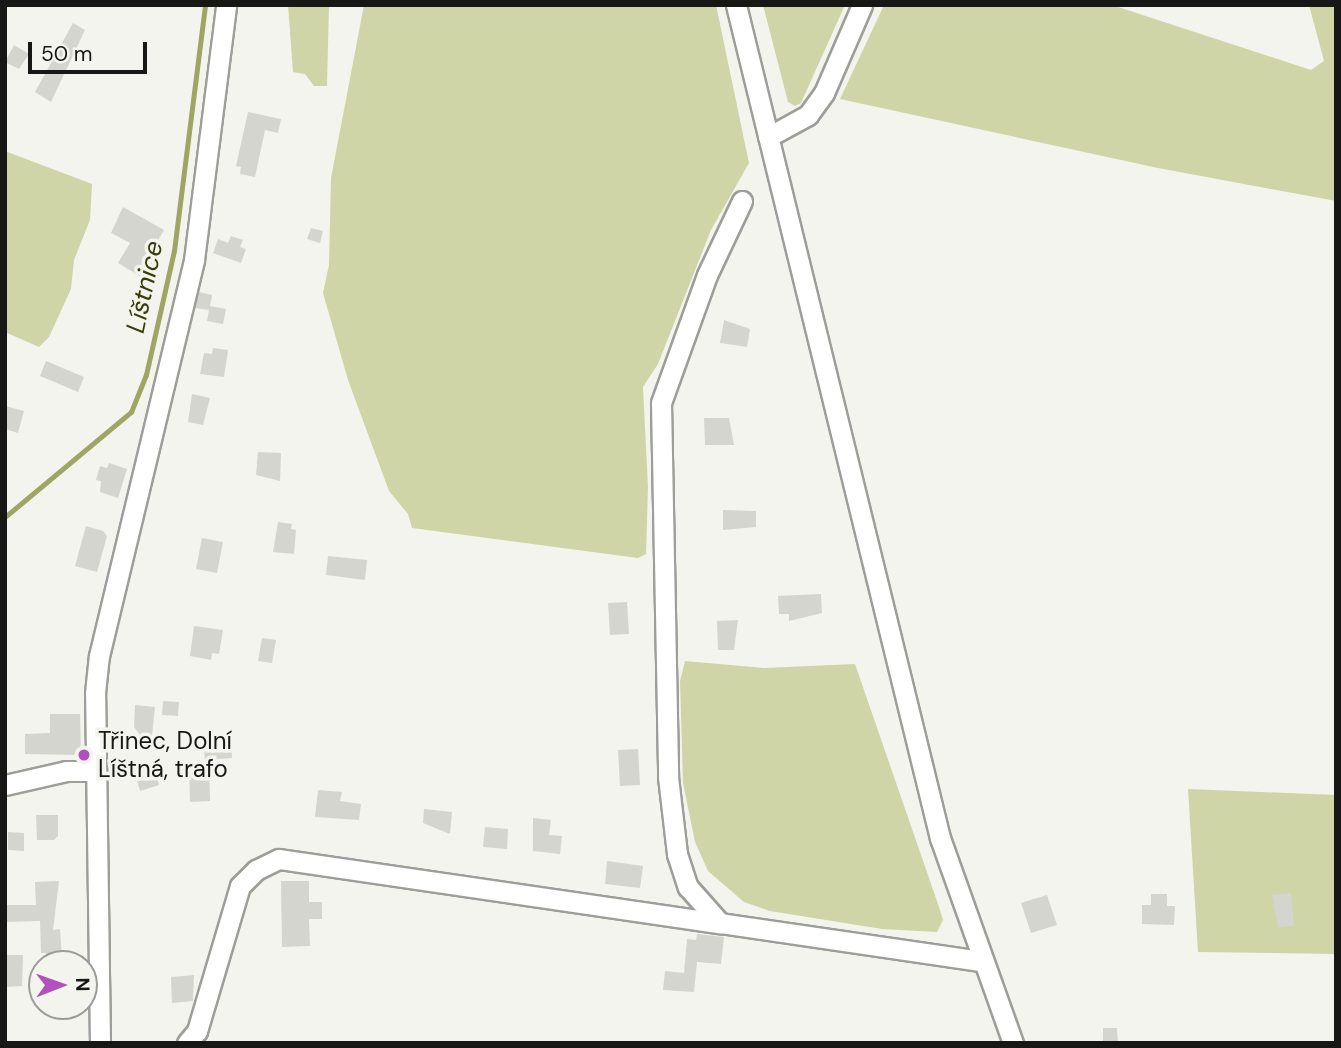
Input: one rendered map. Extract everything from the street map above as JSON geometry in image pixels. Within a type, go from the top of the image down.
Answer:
[{"type":"street","points":[[100,1043],[94,771],[99,656],[194,260],[226,5]]},
{"type":"street","points":[[736,5],[940,838],[981,961],[1013,1043]]},
{"type":"street","points":[[768,137],[808,114],[824,93],[862,5]]},
{"type":"street","points":[[720,923],[688,887],[677,853],[671,803],[661,403],[707,275],[742,201]]},
{"type":"street","points":[[5,785],[66,771],[94,771]]},
{"type":"street","points":[[187,1043],[197,1031],[240,886],[256,870],[279,859],[981,961]]},
{"type":"green space","points":[[288,5],[329,5],[327,86],[314,86],[305,74],[293,72]]},
{"type":"green space","points":[[364,5],[716,5],[749,163],[711,230],[658,364],[643,387],[648,487],[646,554],[638,558],[412,528],[408,514],[389,491],[348,380],[323,293],[329,265],[331,178]]},
{"type":"green space","points":[[763,5],[845,5],[801,103],[795,106],[788,102]]},
{"type":"green space","points":[[884,5],[1112,5],[1311,70],[1324,61],[1309,5],[1336,5],[1336,201],[1158,168],[840,99]]},
{"type":"green space","points":[[5,151],[92,184],[90,220],[74,260],[71,289],[49,337],[39,347],[5,332]]},
{"type":"green space","points":[[685,661],[764,668],[855,664],[943,920],[937,932],[882,929],[770,911],[744,902],[708,871],[695,842],[683,783],[680,681]]},
{"type":"green space","points":[[1188,789],[1336,795],[1336,954],[1198,952]]},
{"type":"building","points":[[73,23],[85,30],[51,102],[35,92]]},
{"type":"building","points":[[14,45],[29,54],[19,69],[5,62]]},
{"type":"building","points":[[248,112],[281,119],[278,133],[265,130],[255,177],[240,174],[241,167],[236,166]]},
{"type":"building","points":[[123,207],[164,230],[147,259],[153,262],[143,278],[118,263],[130,243],[111,233]]},
{"type":"building","points":[[311,228],[323,231],[320,243],[307,239]]},
{"type":"building","points":[[231,236],[243,240],[240,247],[246,249],[241,263],[213,253],[218,239],[228,243]]},
{"type":"building","points":[[199,292],[212,295],[210,306],[226,309],[223,324],[207,321],[209,310],[195,308]]},
{"type":"building","points":[[724,320],[750,329],[747,347],[720,343]]},
{"type":"building","points":[[213,348],[228,350],[224,377],[200,374],[204,353],[212,354]]},
{"type":"building","points":[[46,361],[84,377],[78,392],[40,376]]},
{"type":"building","points":[[192,394],[210,398],[203,425],[188,422]]},
{"type":"building","points":[[5,406],[24,411],[18,433],[5,429]]},
{"type":"building","points":[[704,418],[729,418],[734,445],[705,445]]},
{"type":"building","points":[[258,452],[281,453],[280,481],[256,475]]},
{"type":"building","points":[[109,463],[127,469],[118,498],[100,492],[101,481],[96,480],[100,466],[107,468]]},
{"type":"building","points":[[723,510],[756,511],[756,527],[723,530]]},
{"type":"building","points":[[278,522],[292,524],[291,529],[296,530],[294,554],[273,552]]},
{"type":"building","points":[[86,526],[103,531],[107,536],[97,572],[75,566]]},
{"type":"building","points":[[202,538],[223,542],[217,573],[196,569]]},
{"type":"building","points":[[328,556],[367,560],[365,580],[326,575]]},
{"type":"building","points":[[821,594],[822,613],[789,621],[789,614],[779,614],[778,596]]},
{"type":"building","points":[[627,602],[629,634],[610,635],[608,603]]},
{"type":"building","points":[[738,620],[734,650],[718,650],[717,621]]},
{"type":"building","points":[[194,626],[223,630],[219,654],[212,653],[211,660],[190,656]]},
{"type":"building","points":[[262,638],[276,640],[272,663],[258,661]]},
{"type":"building","points":[[163,701],[179,702],[178,716],[162,715]]},
{"type":"building","points":[[135,705],[155,707],[152,736],[140,735],[134,727]]},
{"type":"building","points":[[50,714],[80,714],[81,755],[25,754],[25,734],[50,733]]},
{"type":"building","points":[[231,740],[232,758],[205,760],[203,742]]},
{"type":"building","points":[[638,749],[640,785],[620,786],[618,750]]},
{"type":"building","points":[[209,766],[210,801],[190,802],[189,768]]},
{"type":"building","points":[[155,771],[159,785],[140,791],[136,777]]},
{"type":"building","points":[[318,790],[342,792],[340,801],[361,804],[359,820],[315,817]]},
{"type":"building","points":[[424,809],[452,812],[450,834],[423,823]]},
{"type":"building","points":[[36,815],[58,815],[58,836],[54,840],[37,840]]},
{"type":"building","points":[[533,818],[551,820],[549,835],[562,836],[560,854],[533,851]]},
{"type":"building","points":[[485,827],[508,829],[507,849],[483,847]]},
{"type":"building","points":[[8,832],[24,833],[24,851],[8,850]]},
{"type":"building","points":[[607,861],[643,866],[640,888],[605,884]]},
{"type":"building","points":[[59,881],[53,930],[60,929],[61,950],[41,950],[40,921],[6,922],[6,905],[36,905],[35,882]]},
{"type":"building","points":[[281,881],[309,881],[309,902],[322,902],[322,919],[309,919],[310,946],[282,947]]},
{"type":"building","points":[[1291,893],[1294,926],[1278,928],[1272,895]]},
{"type":"building","points":[[1151,894],[1167,894],[1167,906],[1175,906],[1174,925],[1142,924],[1142,905],[1151,905]]},
{"type":"building","points":[[1047,895],[1057,925],[1031,933],[1021,903]]},
{"type":"building","points":[[697,934],[724,937],[721,964],[697,962],[694,992],[663,990],[665,971],[684,973],[687,939],[696,940]]},
{"type":"building","points":[[5,955],[23,955],[22,986],[6,987]]},
{"type":"building","points":[[194,975],[193,1001],[172,1003],[171,977]]},
{"type":"building","points":[[1103,1028],[1117,1028],[1118,1043],[1103,1043]]},
{"type":"waterway","name":"Líštnice","points":[[5,517],[131,412],[146,375],[174,251],[205,5]]},
{"type":"place","name":"Třinec, Dolní Líštná, trafo","points":[[84,755]]}]
